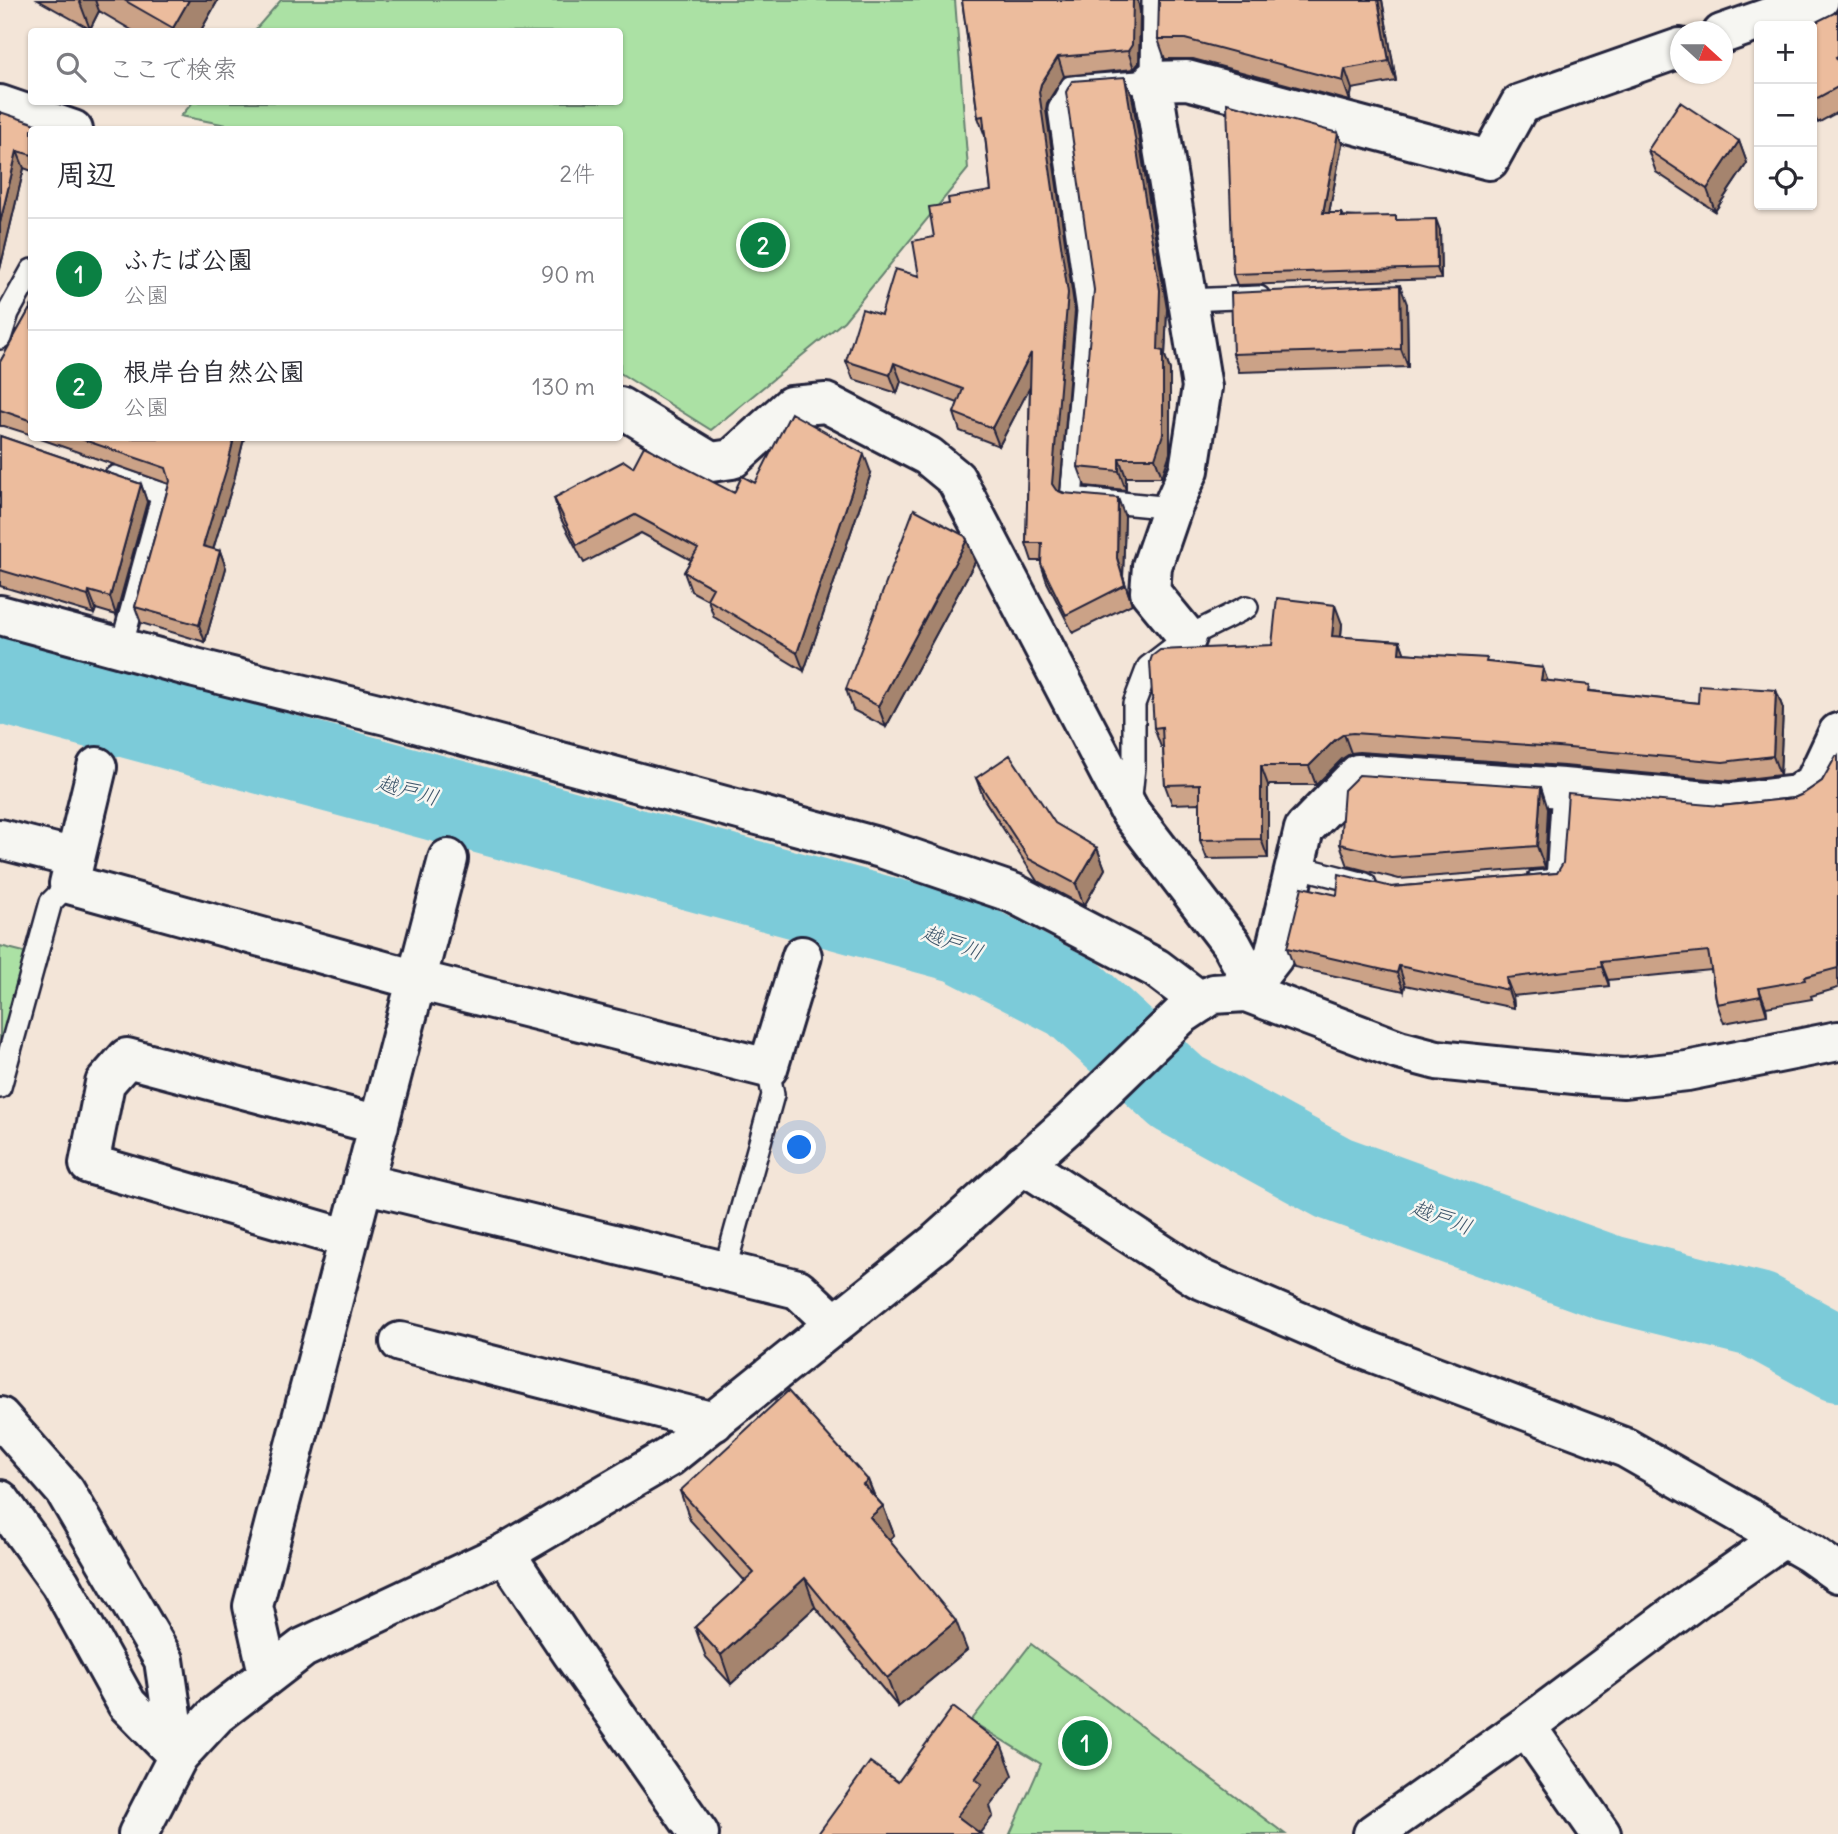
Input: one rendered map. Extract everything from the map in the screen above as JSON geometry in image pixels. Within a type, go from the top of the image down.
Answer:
[{"type":"street","points":[[1733,30],[1819,0]]},
{"type":"street","points":[[1187,637],[1150,592],[1152,566],[1189,470],[1202,387],[1152,81],[1187,80],[1489,160],[1520,104],[1670,52]]},
{"type":"street","points":[[0,105],[61,126]]},
{"type":"street","points":[[623,409],[711,462],[732,459],[791,406],[826,403],[928,456],[956,480],[1130,812],[1232,945],[1247,973],[1246,992]]},
{"type":"street","points":[[0,615],[881,848],[1013,893],[1156,968],[1191,1009]]},
{"type":"street","points":[[1246,992],[1274,956],[1304,829],[1358,774],[1730,803],[1797,795],[1815,782],[1838,733]]},
{"type":"street","points":[[72,871],[97,767]]},
{"type":"street","points":[[0,839],[72,871],[416,980],[768,1068],[802,956]]},
{"type":"street","points":[[268,1673],[253,1606],[449,859]]},
{"type":"street","points":[[138,1834],[178,1756],[216,1715],[268,1673],[303,1648],[505,1553],[669,1457],[936,1242],[1191,1009],[1213,993],[1246,992],[1399,1050],[1437,1060],[1594,1076],[1624,1077],[1688,1071],[1838,1041]]},
{"type":"street","points":[[349,1239],[89,1164],[105,1083],[127,1058],[379,1125]]},
{"type":"street","points":[[1023,1164],[1198,1278],[1358,1347],[1626,1448],[1810,1553],[1838,1573]]},
{"type":"street","points":[[363,1183],[797,1289],[835,1324]]},
{"type":"street","points":[[400,1342],[714,1422]]},
{"type":"street","points":[[0,1417],[65,1490],[164,1660],[178,1756]]},
{"type":"street","points":[[0,1500],[60,1583],[127,1704],[178,1756]]},
{"type":"street","points":[[1373,1834],[1783,1538]]},
{"type":"street","points":[[505,1553],[699,1834]]},
{"type":"street","points":[[1526,1726],[1601,1834]]},
{"type":"lane","points":[[1153,0],[1152,81],[1071,88],[1059,110],[1088,312],[1071,498],[1172,509]]},
{"type":"lane","points":[[0,338],[8,313],[28,277]]},
{"type":"lane","points":[[1188,300],[1281,296]]},
{"type":"lane","points":[[100,472],[163,494],[121,648]]},
{"type":"lane","points":[[1130,812],[1134,767],[1134,704],[1148,667],[1187,637],[1247,607]]},
{"type":"lane","points":[[1517,883],[1557,880],[1563,788]]},
{"type":"lane","points":[[1295,866],[1385,889]]},
{"type":"lane","points":[[0,1087],[51,902],[72,871]]},
{"type":"lane","points":[[724,1272],[773,1095],[768,1068]]},
{"type":"green space","points":[[281,0],[955,0],[968,169],[844,321],[711,430],[623,375],[623,126],[232,126],[181,116],[190,105],[623,105],[623,28],[257,28]]},
{"type":"green space","points":[[0,946],[28,953],[0,1048]]},
{"type":"green space","points":[[1031,1644],[1285,1834],[1010,1834],[1041,1764],[971,1721]]},
{"type":"building","points":[[124,0],[189,0],[173,28]]},
{"type":"building","points":[[962,0],[1133,0],[1132,45],[1128,51],[1058,57],[1039,92],[1068,293],[1052,484],[1056,490],[1063,493],[1118,498],[1117,558],[1125,585],[1066,615],[1041,564],[1042,543],[1026,543],[1031,353],[992,428],[954,413],[963,389],[894,363],[890,375],[846,361],[862,309],[881,315],[895,269],[919,276],[913,241],[934,237],[929,207],[949,204],[948,198],[991,191],[983,116],[978,117]]},
{"type":"building","points":[[1159,0],[1378,0],[1389,61],[1345,69],[1343,81],[1185,39],[1158,39]]},
{"type":"building","points":[[1838,11],[1838,87],[1817,98],[1817,84],[1817,22]]},
{"type":"building","points":[[1125,77],[1160,290],[1158,350],[1163,351],[1163,434],[1155,458],[1119,458],[1119,471],[1078,467],[1094,290],[1066,92],[1072,81]]},
{"type":"building","points":[[1680,102],[1739,141],[1707,189],[1648,150]]},
{"type":"building","points":[[1227,103],[1338,133],[1323,213],[1341,213],[1341,217],[1396,216],[1396,220],[1436,219],[1437,268],[1233,274]]},
{"type":"building","points":[[0,112],[42,126],[28,126],[28,154],[17,151],[0,223]]},
{"type":"building","points":[[1400,285],[1401,349],[1233,354],[1231,293]]},
{"type":"building","points":[[28,312],[28,420],[0,410],[0,362]]},
{"type":"building","points":[[791,413],[864,454],[797,653],[707,599],[713,588],[684,572],[698,549],[635,515],[577,545],[554,498],[624,461],[633,467],[644,446],[734,493],[742,476],[755,483]]},
{"type":"building","points":[[0,436],[141,484],[110,597],[89,591],[88,596],[0,570]]},
{"type":"building","points":[[87,441],[233,441],[203,546],[220,551],[199,625],[135,607],[170,481],[166,468]]},
{"type":"building","points":[[914,509],[965,536],[967,540],[878,706],[846,689]]},
{"type":"building","points":[[1277,598],[1335,605],[1332,636],[1400,641],[1399,653],[1487,658],[1486,662],[1543,668],[1541,680],[1590,685],[1589,691],[1698,703],[1699,685],[1776,690],[1773,756],[1723,762],[1558,747],[1344,734],[1309,766],[1261,766],[1261,839],[1200,840],[1200,784],[1165,785],[1162,727],[1154,728],[1150,662],[1152,656],[1160,650],[1272,645]]},
{"type":"building","points":[[1010,755],[1055,823],[1097,848],[1076,884],[1029,859],[976,778]]},
{"type":"building","points":[[1836,756],[1838,968],[1804,977],[1805,980],[1759,988],[1761,996],[1717,1004],[1708,951],[1601,962],[1602,967],[1506,978],[1508,990],[1399,966],[1397,973],[1287,948],[1302,887],[1337,895],[1339,874],[1392,887],[1557,873],[1563,863],[1568,793],[1721,806],[1794,798],[1822,781]]},
{"type":"building","points":[[1359,775],[1541,787],[1537,846],[1391,857],[1340,844],[1344,790]]},
{"type":"building","points":[[788,1391],[868,1480],[863,1484],[883,1506],[870,1517],[956,1621],[887,1678],[805,1578],[721,1655],[695,1627],[754,1573],[680,1491]]},
{"type":"building","points":[[953,1707],[1001,1744],[975,1779],[982,1784],[957,1816],[981,1834],[818,1834],[870,1762],[898,1782]]},
{"type":"waterway","name":"越戸川","points":[[0,680],[961,940],[1074,998],[1178,1093],[1334,1178],[1609,1278],[1758,1315],[1838,1359]]},
{"type":"place","name":"根岸台自然公園","points":[[763,245]]},
{"type":"place","name":"ふたば公園","points":[[1085,1743]]}]
